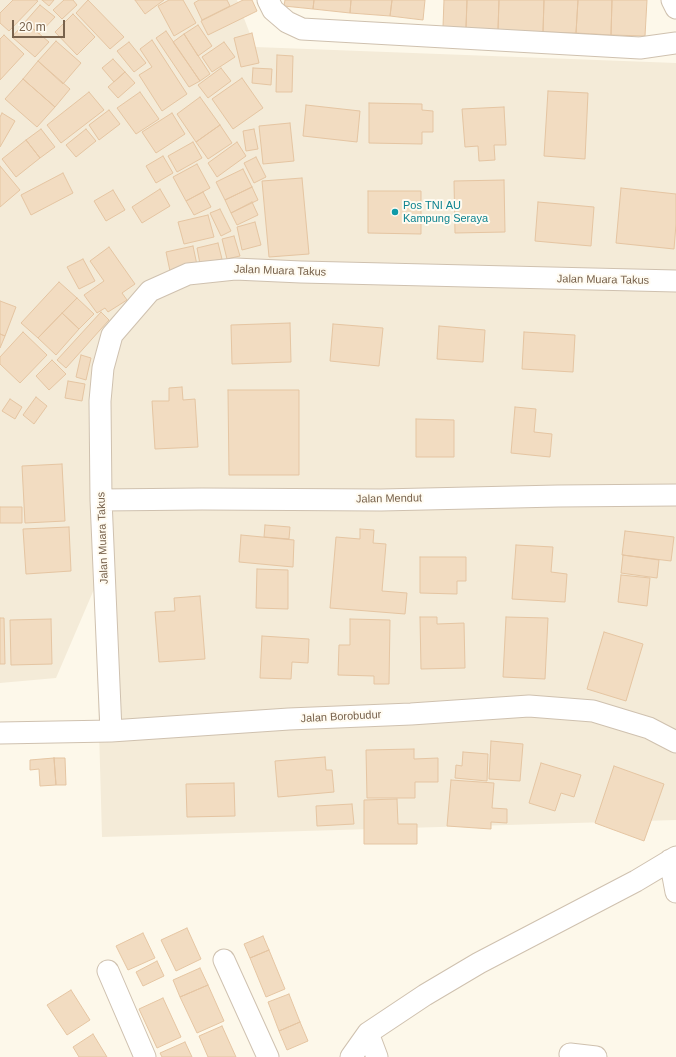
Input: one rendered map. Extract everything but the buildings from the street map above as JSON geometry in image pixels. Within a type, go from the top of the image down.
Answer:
[{"type":"street","points":[[268,0],[273,10],[287,22],[302,29],[640,48],[676,43]]},
{"type":"street","points":[[672,0],[676,8]]},
{"type":"street","name":"Jalan Muara Takus","points":[[111,730],[101,500],[100,401],[103,368],[112,335],[150,291],[188,274],[235,269],[301,272],[676,281]]},
{"type":"street","name":"Jalan Mendut","points":[[101,500],[381,500],[676,495]]},
{"type":"street","name":"Jalan Borobudur","points":[[0,733],[111,730],[289,719],[411,714],[529,706],[593,711],[649,728],[676,742]]},
{"type":"street","points":[[351,1057],[368,1033],[425,995],[479,963],[636,881],[673,858],[676,892]]},
{"type":"street","points":[[224,960],[268,1057]]},
{"type":"street","points":[[108,971],[145,1057]]},
{"type":"street","points":[[368,1033],[376,1057]]},
{"type":"street","points":[[570,1054],[596,1057]]},
{"type":"shaded area","points":[[0,0],[237,0],[255,47],[676,63],[676,820],[102,837],[95,587],[56,678],[0,683]]},
{"type":"place","name":"Pos TNI AU Kampung Seraya","points":[[395,212]]}]
